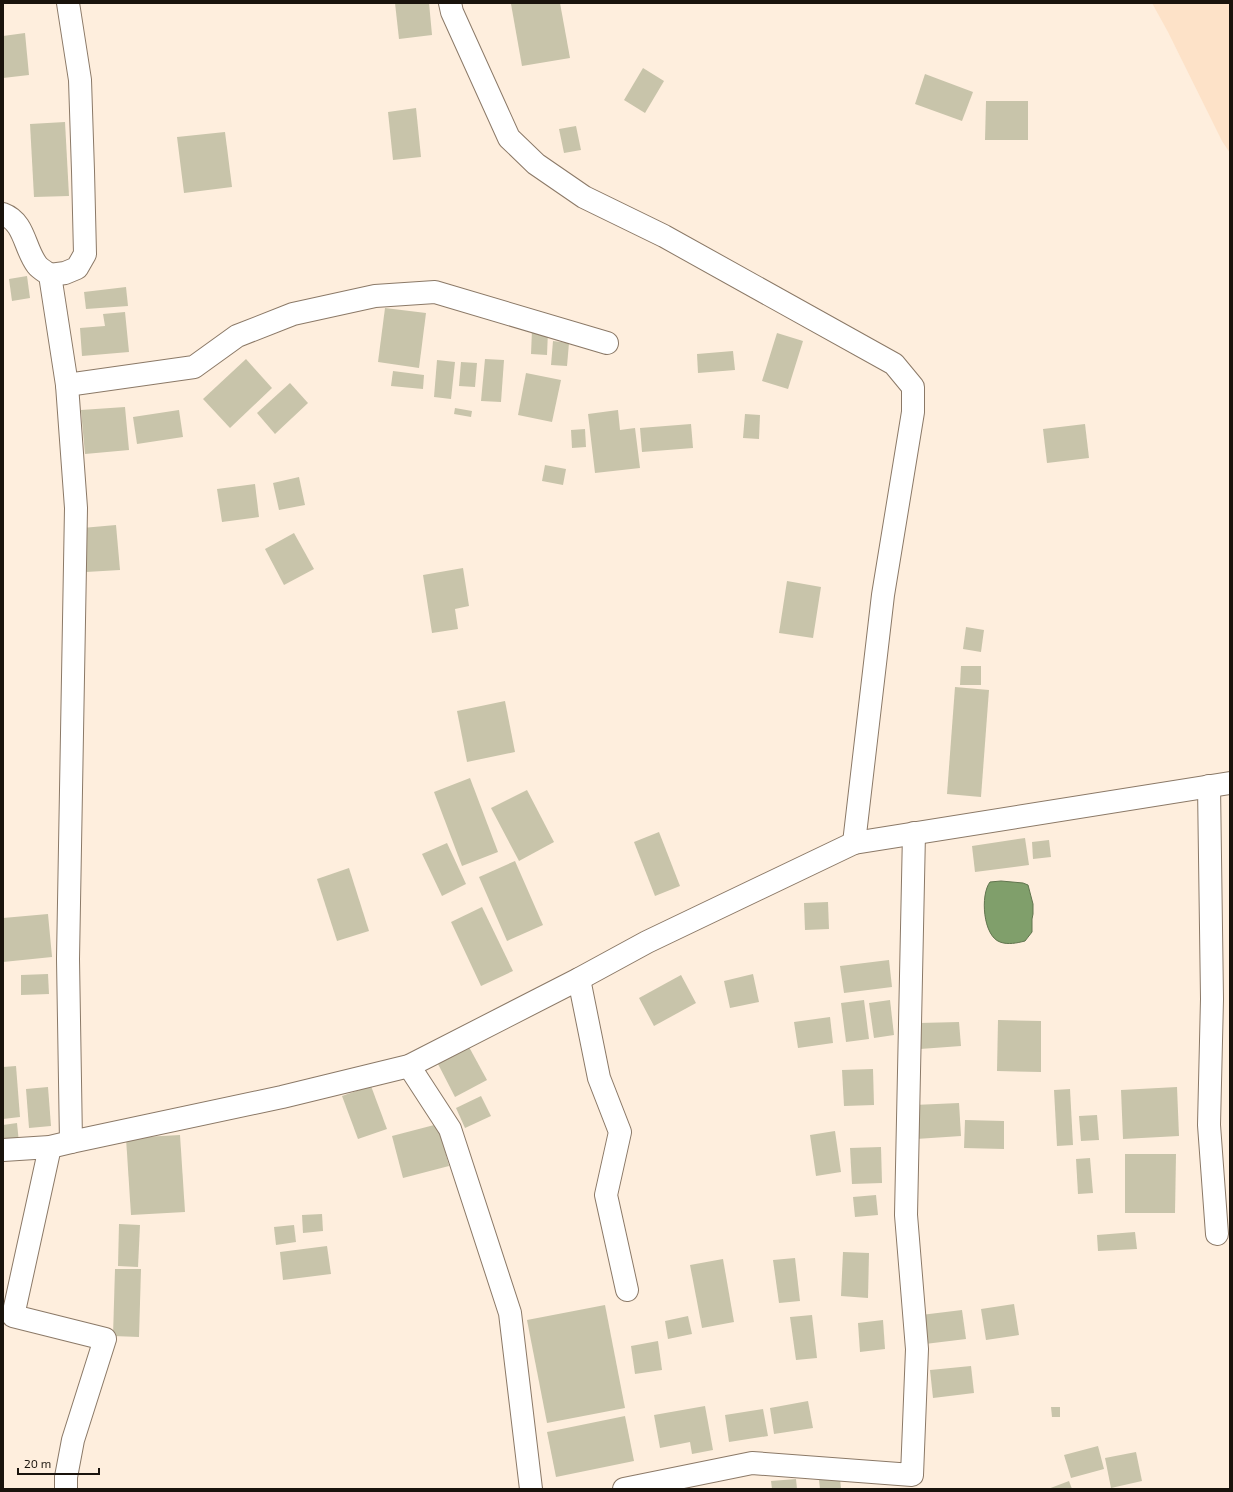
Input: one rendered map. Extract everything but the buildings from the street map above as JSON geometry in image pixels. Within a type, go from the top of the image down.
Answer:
[{"type":"street","points":[[3,214],[10,216],[20,227],[28,249],[37,266],[50,275],[77,268],[85,254],[80,80],[68,3]]},
{"type":"street","points":[[450,3],[452,12],[475,66],[509,138],[536,164],[584,197],[664,236],[894,364],[913,387],[913,412],[883,595],[854,843]]},
{"type":"street","points":[[50,275],[67,385],[76,508],[68,959],[72,1142]]},
{"type":"street","points":[[67,385],[194,367],[236,336],[293,314],[375,296],[435,292],[607,343]]},
{"type":"street","points":[[3,1150],[50,1146],[72,1142],[282,1097],[409,1066],[579,979],[647,942],[854,843],[1220,785],[1209,1125],[1217,1234]]},
{"type":"street","points":[[624,1489],[752,1463],[912,1474],[916,1349],[906,1215],[914,834]]},
{"type":"street","points":[[579,979],[599,1078],[620,1132],[606,1195],[627,1290]]},
{"type":"street","points":[[409,1066],[450,1129],[510,1313],[531,1489]]},
{"type":"street","points":[[50,1146],[13,1316],[105,1339],[73,1440],[66,1477],[66,1489]]},
{"type":"shaded area","points":[[1152,3],[1230,3],[1230,153],[1222,141]]},
{"type":"shaded area","points":[[1001,881],[1023,883],[1028,885],[1033,904],[1033,914],[1032,932],[1025,941],[1003,943],[994,938],[990,932],[985,915],[985,896],[990,882]]}]
